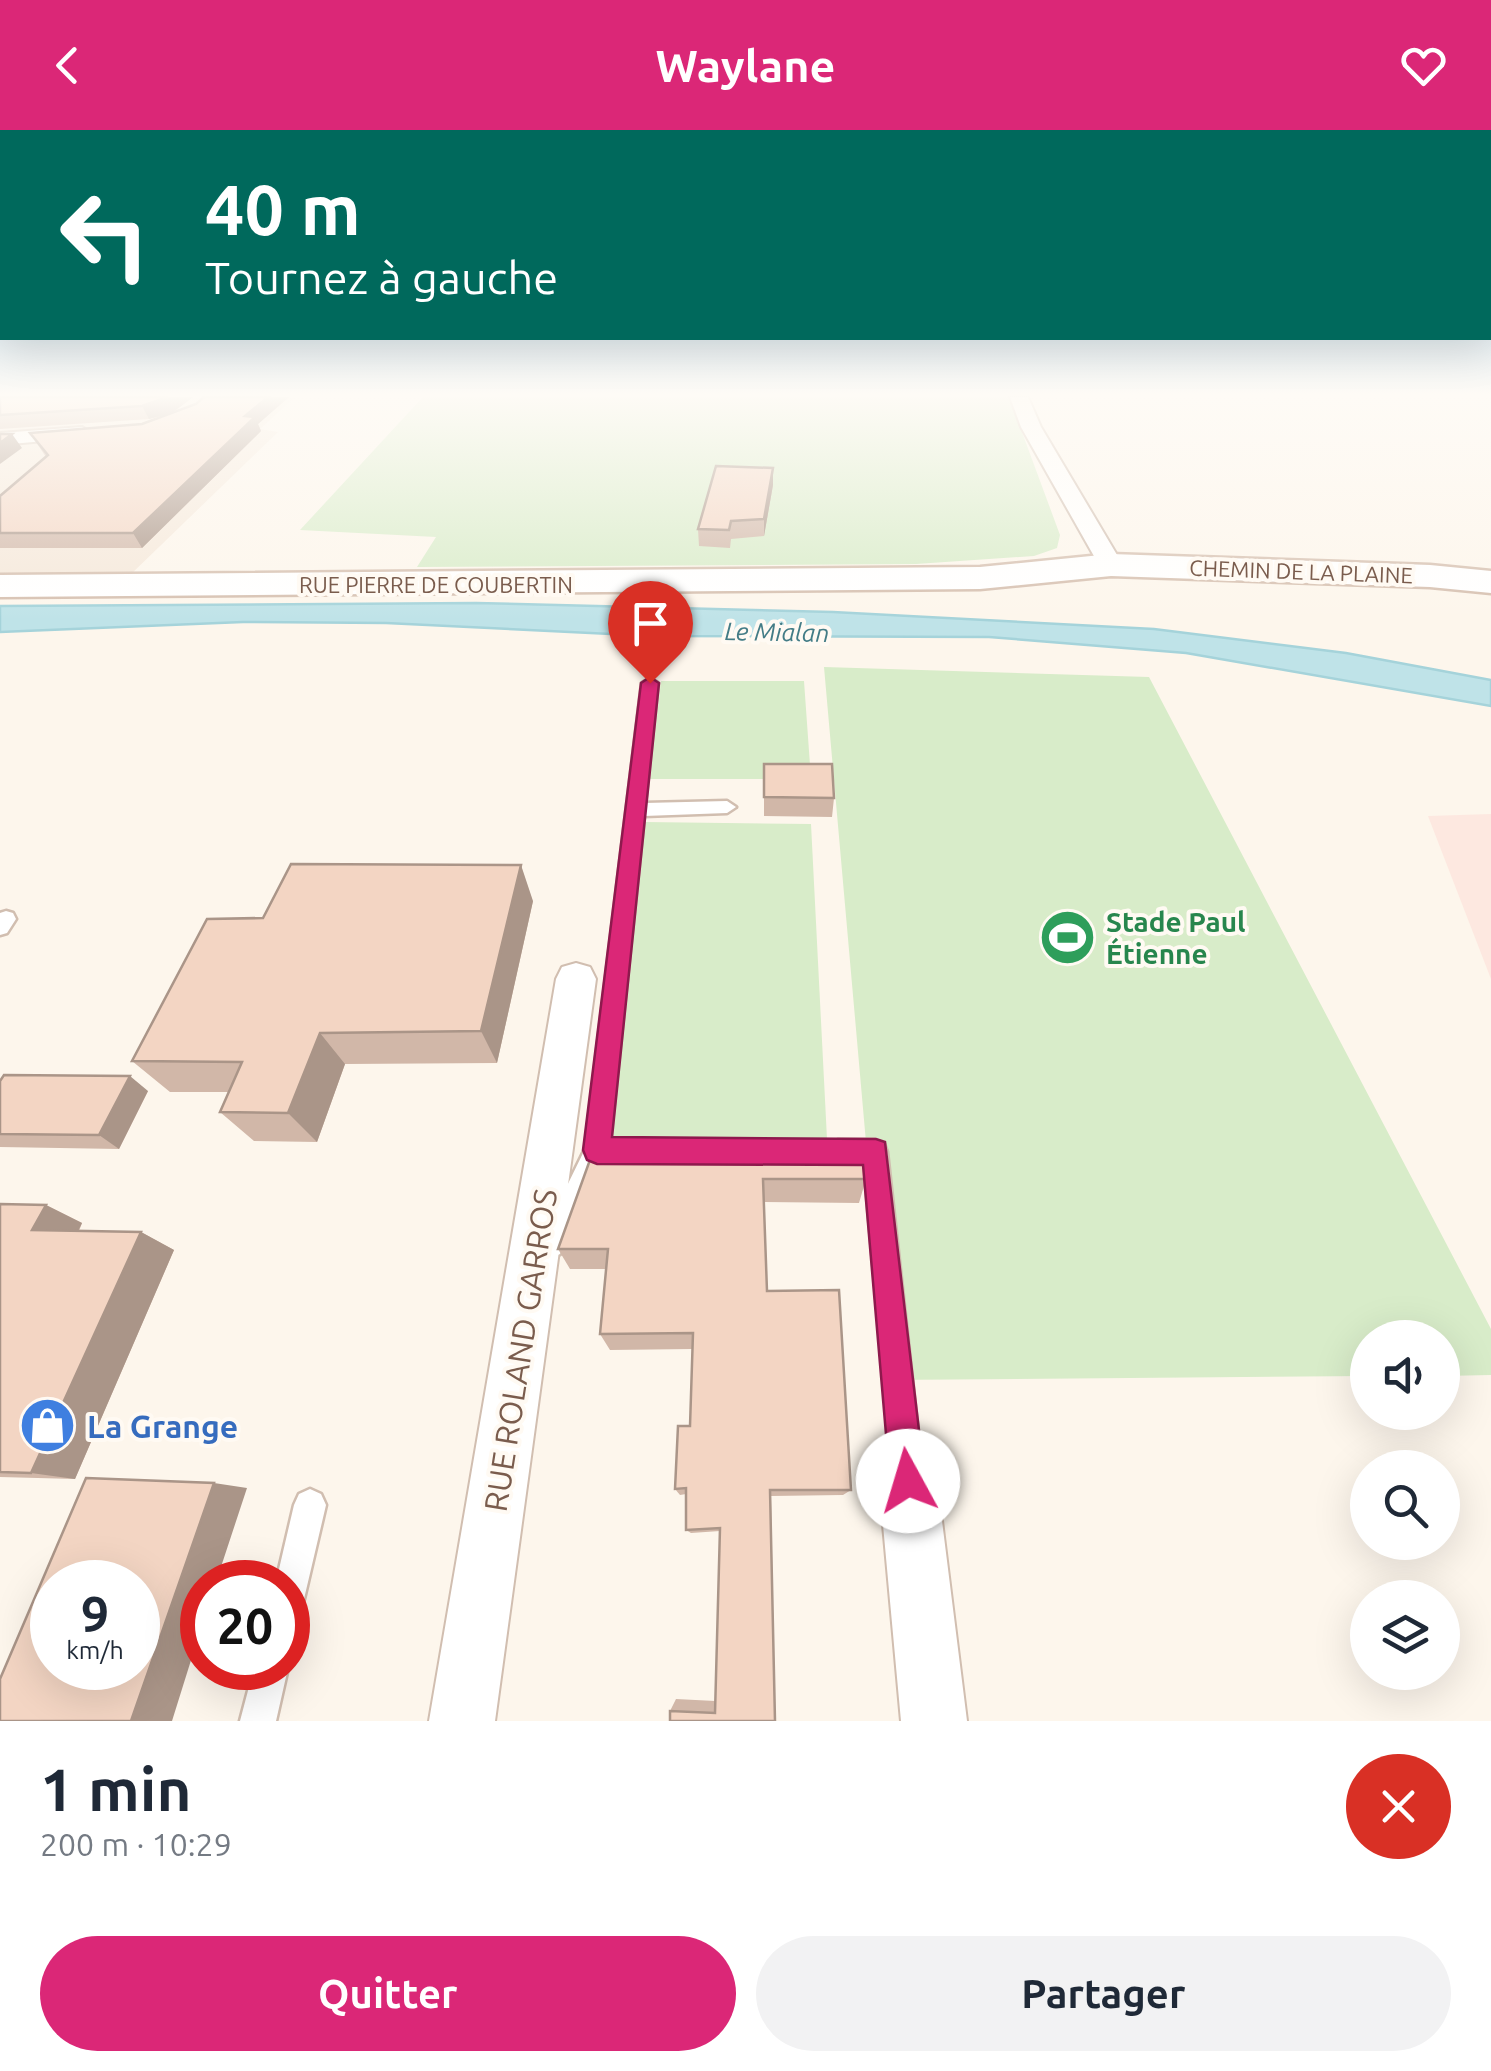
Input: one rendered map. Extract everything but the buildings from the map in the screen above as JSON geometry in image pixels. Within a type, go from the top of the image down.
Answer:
[{"type":"street","points":[[1056,471],[1111,566]]},
{"type":"street","name":"CHEMIN DE LA PLAINE","points":[[1111,566],[1321,570],[1491,582]]},
{"type":"street","name":"RUE PIERRE DE COUBERTIN","points":[[0,586],[980,578],[1111,566]]},
{"type":"street","name":"RUE ROLAND GARROS","points":[[462,1721],[576,979]]},
{"type":"street","points":[[908,1481],[934,1721]]},
{"type":"lane","points":[[530,1287],[607,1150],[650,683]]},
{"type":"lane","points":[[637,810],[727,807]]},
{"type":"lane","points":[[810,1152],[876,1152],[908,1481]]},
{"type":"lane","points":[[297,1560],[310,1506]]},
{"type":"lane","points":[[258,1721],[266,1690]]},
{"type":"shaded area","points":[[0,471],[237,471],[128,577],[0,579]]},
{"type":"shaded area","points":[[1491,814],[1491,979],[1428,816]]},
{"type":"green space","points":[[354,471],[1036,471],[1060,535],[1057,548],[1034,556],[916,564],[417,567],[436,537],[300,530]]},
{"type":"green space","name":"Stade Paul Étienne","points":[[824,667],[1149,677],[1491,1329],[1491,1375],[1460,1376],[1460,1320],[1350,1320],[1350,1376],[887,1380]]},
{"type":"green space","points":[[661,681],[804,681],[811,779],[650,779]]},
{"type":"green space","points":[[645,822],[811,824],[827,1139],[608,1137]]},
{"type":"water","name":"Le Mialan","points":[[476,603],[833,612],[1154,629],[1346,653],[1491,680],[1491,706],[1186,653],[989,637],[652,636],[386,623],[243,622],[0,632],[0,606]]},
{"type":"place","name":"Stade Paul Étienne","points":[[1067,937]]},
{"type":"place","name":"La Grange","points":[[48,1426]]},
{"type":"route","points":[[650,683],[597,1150],[876,1152],[908,1481]]}]
